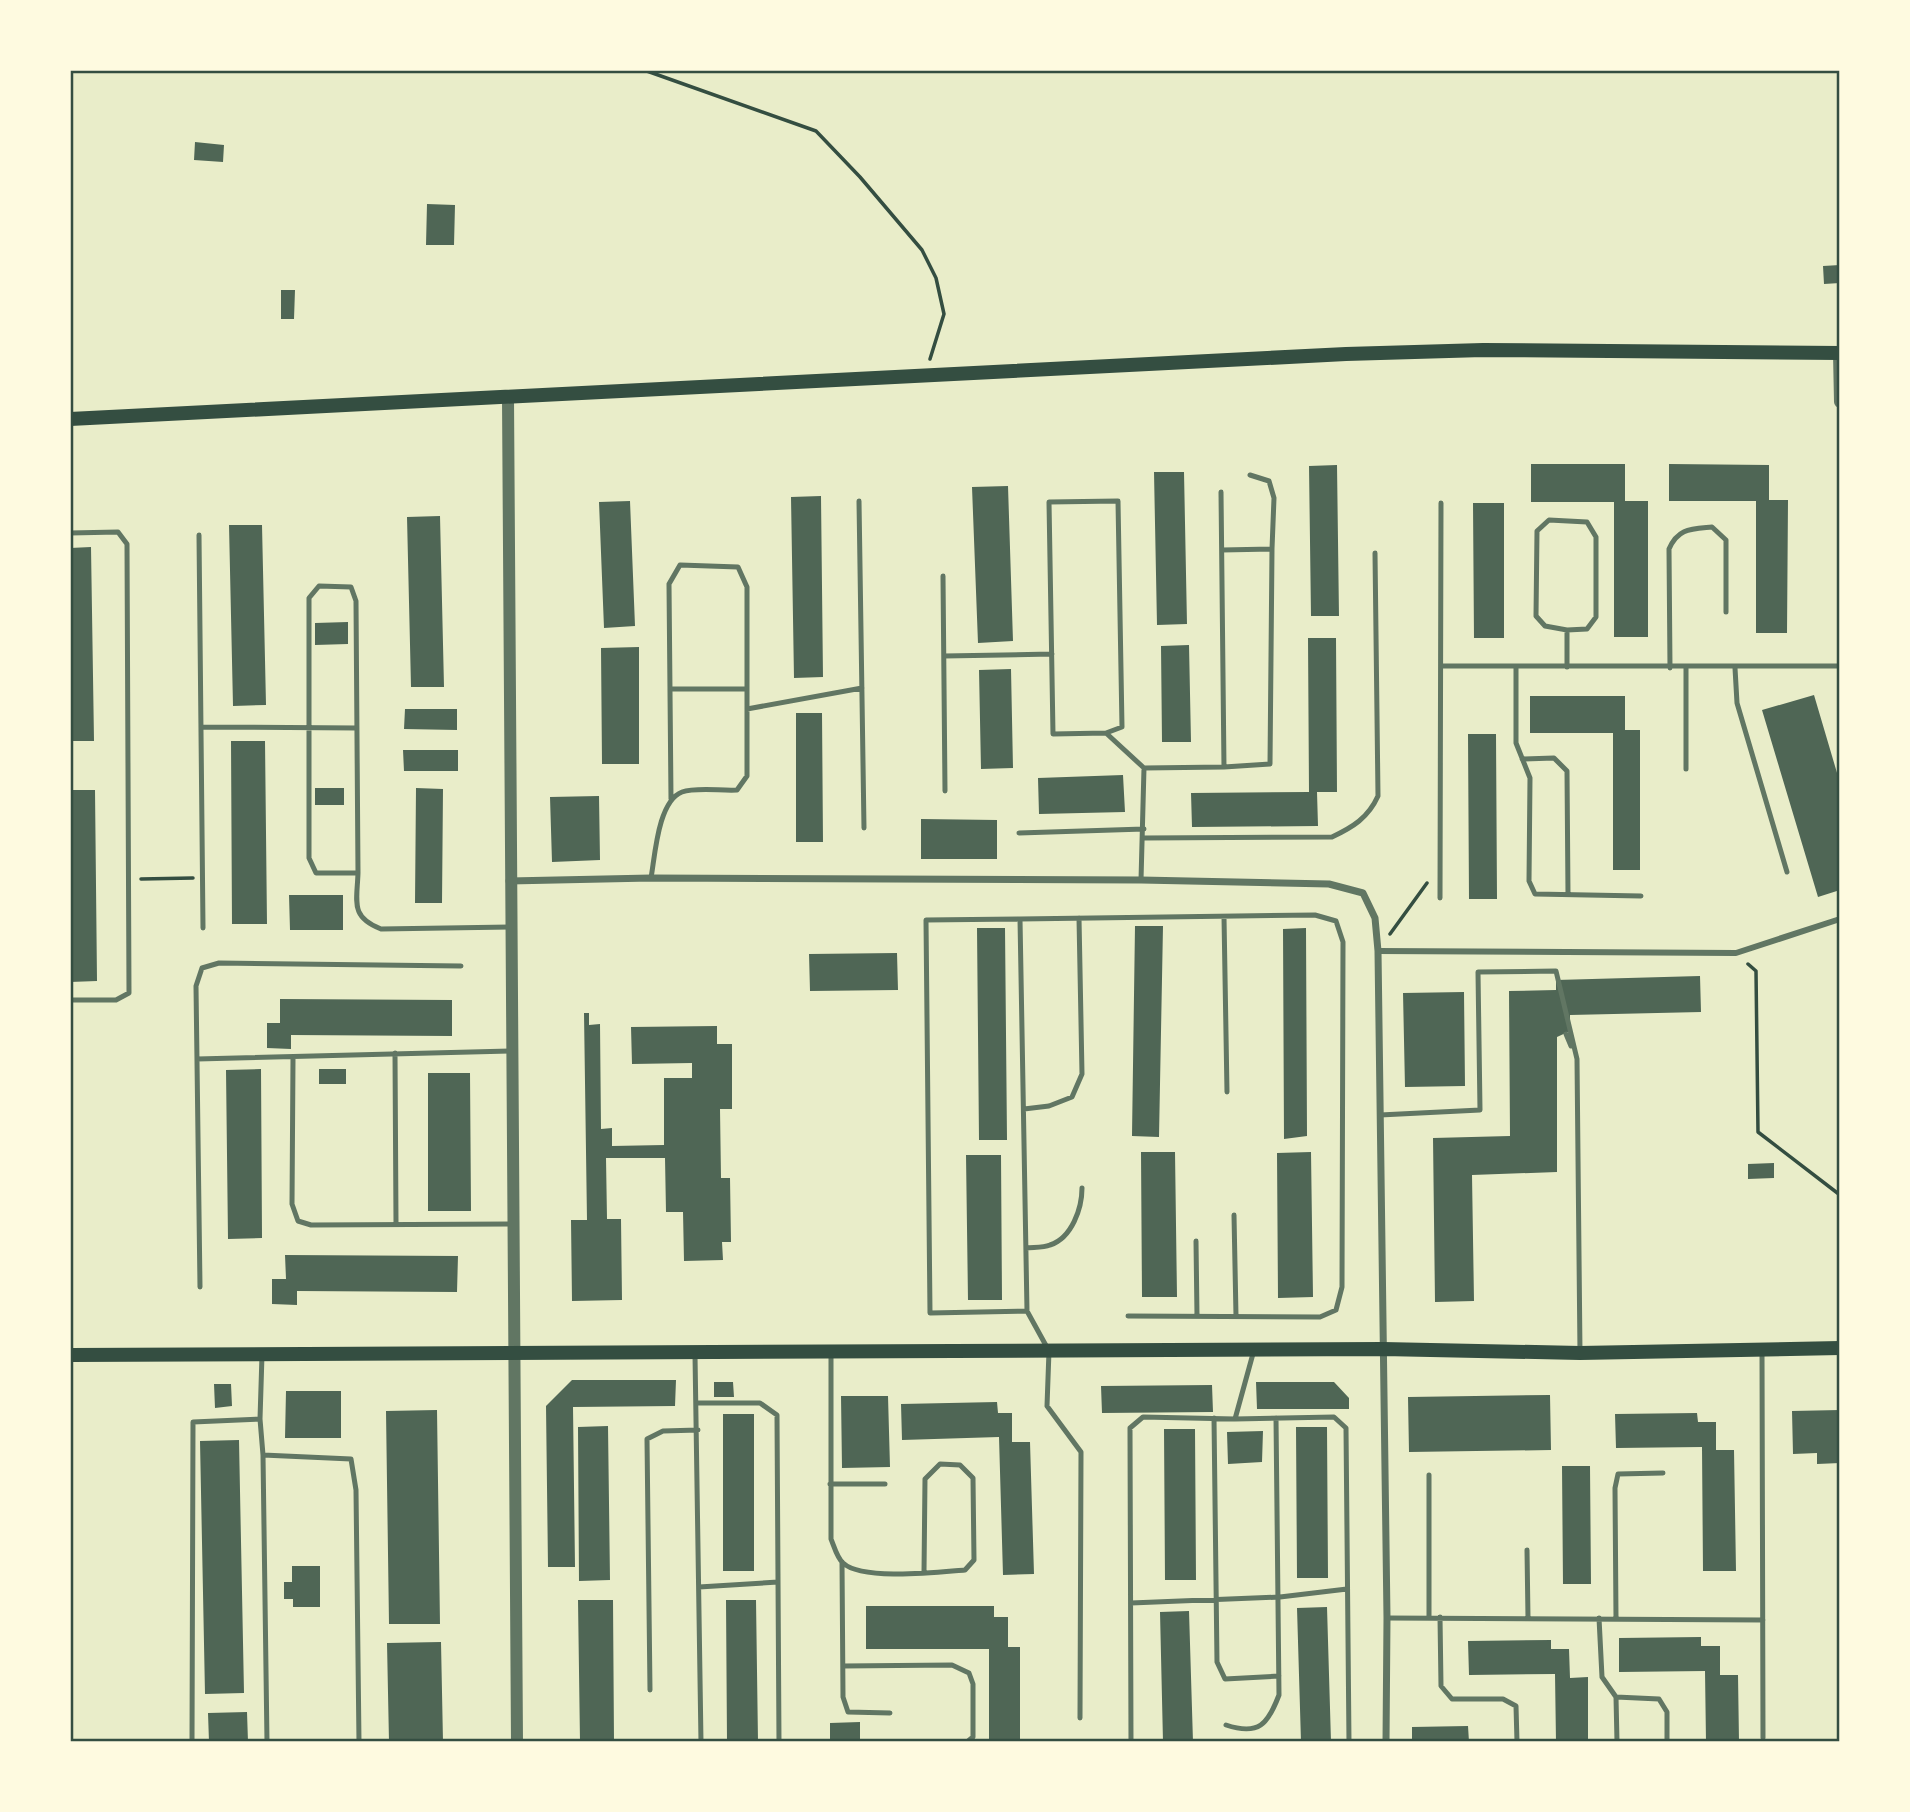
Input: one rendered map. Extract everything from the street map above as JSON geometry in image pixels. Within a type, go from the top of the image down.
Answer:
[{"type":"main road","points":[[70,419],[1470,350],[1840,353]]},
{"type":"main road","points":[[70,1355],[262,1352],[1383,1349],[1580,1353],[1840,1348]]},
{"type":"street","points":[[1840,353],[1840,402]]},
{"type":"street","points":[[508,398],[508,881],[517,1742]]},
{"type":"street","points":[[508,881],[651,878],[1141,880],[1329,884],[1363,893],[1376,918],[1378,951],[1387,1618],[1386,1742]]},
{"type":"street","points":[[1378,951],[1736,953],[1840,919]]},
{"type":"lane","points":[[1105,733],[1144,768],[1270,764],[1274,498],[1269,481],[1250,475]]},
{"type":"lane","points":[[1221,492],[1224,767]]},
{"type":"lane","points":[[859,501],[863,828]]},
{"type":"lane","points":[[1118,501],[1122,727],[1105,733],[1053,734],[1049,502],[1118,501]]},
{"type":"lane","points":[[1440,898],[1443,666],[1441,503]]},
{"type":"lane","points":[[1549,520],[1587,522],[1596,537],[1596,617],[1587,629],[1567,630],[1545,626],[1536,616],[1537,531],[1549,520]]},
{"type":"lane","points":[[1670,668],[1669,549],[1674,538],[1685,529],[1712,527],[1726,540],[1726,612]]},
{"type":"lane","points":[[70,533],[118,532],[127,544],[129,993],[116,1000],[70,1000]]},
{"type":"lane","points":[[199,535],[203,928]]},
{"type":"lane","points":[[1222,550],[1272,549]]},
{"type":"lane","points":[[1144,838],[1332,837],[1354,827],[1372,810],[1378,796],[1375,553]]},
{"type":"lane","points":[[651,878],[663,815],[671,799],[669,584],[680,565],[738,567],[747,587],[747,776],[737,790],[682,791],[671,799]]},
{"type":"lane","points":[[943,576],[945,791]]},
{"type":"lane","points":[[358,873],[316,873],[309,858],[309,598],[319,586],[351,587],[356,601],[358,873],[357,911],[365,923],[381,929],[510,927]]},
{"type":"lane","points":[[1567,630],[1567,667]]},
{"type":"lane","points":[[944,656],[1052,654]]},
{"type":"lane","points":[[1443,666],[1840,666]]},
{"type":"lane","points":[[1516,666],[1516,743],[1530,778],[1530,881],[1535,894],[1641,897]]},
{"type":"lane","points":[[1686,668],[1686,769]]},
{"type":"lane","points":[[1735,668],[1737,703],[1787,872]]},
{"type":"lane","points":[[747,709],[862,688]]},
{"type":"lane","points":[[670,689],[745,689]]},
{"type":"lane","points":[[201,727],[357,728]]},
{"type":"lane","points":[[1522,759],[1554,758],[1567,771],[1569,895]]},
{"type":"lane","points":[[1141,880],[1144,768]]},
{"type":"lane","points":[[1019,833],[1144,829]]},
{"type":"lane","points":[[1027,1311],[930,1313],[926,920],[1315,915],[1336,922],[1343,942],[1342,1287],[1336,1310],[1320,1317],[1128,1316]]},
{"type":"lane","points":[[1224,917],[1227,1092]]},
{"type":"lane","points":[[1024,1109],[1049,1106],[1072,1097],[1082,1074],[1079,918]]},
{"type":"lane","points":[[1020,919],[1027,1311],[1049,1351],[1047,1406],[1081,1452],[1080,1718]]},
{"type":"lane","points":[[200,1287],[196,986],[202,968],[219,963],[461,966]]},
{"type":"lane","points":[[1380,1115],[1480,1110],[1479,972],[1556,971],[1577,1059],[1580,1353]]},
{"type":"lane","points":[[1566,1034],[1577,1059]]},
{"type":"lane","points":[[197,1059],[293,1059],[395,1053],[511,1052]]},
{"type":"lane","points":[[395,1053],[396,1224]]},
{"type":"lane","points":[[293,1059],[292,1204],[298,1221],[310,1225],[511,1224]]},
{"type":"lane","points":[[1026,1248],[1051,1245],[1068,1230],[1082,1207],[1082,1188]]},
{"type":"lane","points":[[1234,1215],[1236,1317]]},
{"type":"lane","points":[[1196,1241],[1198,1316]]},
{"type":"lane","points":[[1762,1349],[1763,1738]]},
{"type":"lane","points":[[1235,1419],[1254,1350]]},
{"type":"lane","points":[[262,1352],[260,1419],[263,1455],[267,1742]]},
{"type":"lane","points":[[695,1352],[698,1403],[701,1742]]},
{"type":"lane","points":[[831,1352],[831,1539],[842,1562],[843,1697],[848,1712],[890,1713]]},
{"type":"lane","points":[[698,1403],[760,1403],[777,1415],[779,1742]]},
{"type":"lane","points":[[1131,1742],[1130,1428],[1143,1417],[1334,1417],[1346,1428],[1349,1742]]},
{"type":"lane","points":[[1214,1418],[1217,1661],[1226,1679],[1279,1676]]},
{"type":"lane","points":[[1226,1726],[1242,1731],[1260,1726],[1269,1719],[1279,1695],[1276,1418]]},
{"type":"lane","points":[[192,1742],[193,1422],[260,1419]]},
{"type":"lane","points":[[650,1690],[647,1439],[663,1430],[698,1430]]},
{"type":"lane","points":[[263,1455],[351,1459],[356,1490],[359,1742]]},
{"type":"lane","points":[[842,1562],[858,1572],[925,1573],[965,1570],[974,1560],[973,1478],[960,1465],[940,1464],[925,1479],[925,1573]]},
{"type":"lane","points":[[1616,1618],[1615,1488],[1618,1475],[1663,1473]]},
{"type":"lane","points":[[1429,1475],[1429,1617]]},
{"type":"lane","points":[[830,1484],[886,1484]]},
{"type":"lane","points":[[1527,1550],[1528,1618]]},
{"type":"lane","points":[[699,1587],[778,1582]]},
{"type":"lane","points":[[1130,1604],[1280,1597],[1347,1589]]},
{"type":"lane","points":[[1440,1617],[1441,1686],[1452,1699],[1503,1699],[1516,1706],[1517,1742]]},
{"type":"lane","points":[[1387,1618],[1763,1620]]},
{"type":"lane","points":[[1600,1618],[1602,1677],[1616,1697],[1617,1742]]},
{"type":"lane","points":[[843,1666],[952,1665],[969,1673],[973,1684],[973,1737],[967,1742]]},
{"type":"lane","points":[[1840,1682],[1840,1740]]},
{"type":"lane","points":[[1616,1697],[1659,1699],[1667,1712],[1667,1742]]},
{"type":"path","points":[[644,70],[816,131],[860,177],[922,250],[936,278],[944,314],[924,378]]},
{"type":"path","points":[[1378,951],[1440,865]]},
{"type":"path","points":[[128,879],[202,878]]},
{"type":"path","points":[[1736,953],[1756,971],[1758,1132],[1840,1195]]},
{"type":"building","points":[[195,142],[224,145],[223,162],[194,160]]},
{"type":"building","points":[[427,204],[455,205],[454,245],[426,245]]},
{"type":"building","points":[[1840,265],[1840,283],[1824,284],[1823,266]]},
{"type":"building","points":[[281,290],[295,290],[294,319],[281,319]]},
{"type":"building","points":[[1531,464],[1625,464],[1625,501],[1648,501],[1648,637],[1614,637],[1614,502],[1531,502]]},
{"type":"building","points":[[1669,464],[1769,465],[1769,500],[1788,500],[1787,633],[1756,633],[1756,501],[1669,501]]},
{"type":"building","points":[[1337,465],[1339,616],[1311,616],[1309,466]]},
{"type":"building","points":[[1154,472],[1184,472],[1187,624],[1157,625]]},
{"type":"building","points":[[1008,486],[1013,641],[978,643],[972,487]]},
{"type":"building","points":[[821,496],[823,677],[794,678],[791,497]]},
{"type":"building","points":[[630,501],[635,626],[604,628],[599,502]]},
{"type":"building","points":[[1473,503],[1504,503],[1504,638],[1474,638]]},
{"type":"building","points":[[440,516],[444,687],[411,687],[407,517]]},
{"type":"building","points":[[229,525],[262,525],[266,705],[233,706]]},
{"type":"building","points":[[91,547],[94,741],[70,741],[70,548]]},
{"type":"building","points":[[348,622],[348,644],[315,645],[315,623]]},
{"type":"building","points":[[1308,638],[1336,638],[1337,792],[1317,792],[1318,826],[1192,827],[1191,793],[1309,792]]},
{"type":"building","points":[[1189,645],[1191,742],[1162,742],[1161,646]]},
{"type":"building","points":[[639,647],[639,764],[602,764],[601,648]]},
{"type":"building","points":[[1011,669],[1013,768],[981,769],[979,670]]},
{"type":"building","points":[[1814,695],[1840,783],[1840,890],[1818,897],[1762,710]]},
{"type":"building","points":[[1530,696],[1625,696],[1625,730],[1640,730],[1640,870],[1613,870],[1613,733],[1530,733]]},
{"type":"building","points":[[405,709],[457,709],[457,730],[404,729]]},
{"type":"building","points":[[796,713],[822,713],[823,842],[796,842]]},
{"type":"building","points":[[1468,734],[1496,734],[1497,899],[1469,899]]},
{"type":"building","points":[[231,741],[265,741],[267,924],[232,924]]},
{"type":"building","points":[[403,750],[458,750],[458,771],[404,771]]},
{"type":"building","points":[[1123,775],[1125,812],[1039,814],[1038,778]]},
{"type":"building","points":[[315,788],[344,788],[344,805],[315,805]]},
{"type":"building","points":[[416,788],[443,789],[442,903],[415,903]]},
{"type":"building","points":[[70,790],[95,790],[97,981],[70,982]]},
{"type":"building","points":[[599,796],[600,860],[552,862],[550,797]]},
{"type":"building","points":[[921,819],[997,820],[997,859],[921,859]]},
{"type":"building","points":[[289,895],[343,895],[343,930],[290,930]]},
{"type":"building","points":[[1135,926],[1163,926],[1159,1137],[1132,1136]]},
{"type":"building","points":[[977,928],[1005,928],[1007,1140],[979,1140]]},
{"type":"building","points":[[1306,928],[1307,1136],[1284,1139],[1283,929]]},
{"type":"building","points":[[897,953],[898,990],[810,991],[809,954]]},
{"type":"building","points":[[1700,976],[1701,1012],[1570,1015],[1570,1031],[1557,1037],[1557,1172],[1472,1175],[1474,1301],[1435,1302],[1433,1138],[1510,1136],[1509,991],[1556,990],[1556,980]]},
{"type":"building","points":[[1464,992],[1465,1086],[1405,1087],[1403,993]]},
{"type":"building","points":[[280,999],[452,1000],[452,1036],[291,1035],[291,1049],[267,1048],[267,1023],[280,1023]]},
{"type":"building","points":[[584,1013],[589,1013],[589,1025],[600,1024],[601,1129],[612,1128],[612,1146],[664,1145],[664,1078],[692,1078],[692,1063],[632,1064],[631,1027],[717,1026],[717,1044],[732,1044],[732,1109],[720,1109],[721,1178],[730,1178],[731,1242],[722,1242],[723,1260],[684,1261],[683,1212],[666,1212],[665,1158],[606,1158],[607,1219],[621,1219],[622,1300],[572,1301],[571,1220],[587,1220]]},
{"type":"building","points":[[261,1069],[262,1238],[228,1239],[226,1070]]},
{"type":"building","points":[[319,1069],[346,1069],[346,1084],[319,1084]]},
{"type":"building","points":[[428,1073],[470,1073],[471,1211],[428,1211]]},
{"type":"building","points":[[1141,1152],[1175,1152],[1177,1297],[1142,1297]]},
{"type":"building","points":[[1311,1152],[1313,1297],[1278,1298],[1277,1153]]},
{"type":"building","points":[[966,1155],[1001,1155],[1002,1300],[968,1300]]},
{"type":"building","points":[[1774,1163],[1774,1178],[1748,1179],[1748,1164]]},
{"type":"building","points":[[285,1255],[458,1256],[457,1292],[297,1291],[297,1305],[272,1304],[272,1279],[286,1279]]},
{"type":"building","points":[[572,1380],[676,1380],[675,1406],[573,1407],[575,1567],[548,1567],[546,1406]]},
{"type":"building","points":[[714,1382],[733,1382],[734,1397],[714,1397]]},
{"type":"building","points":[[1256,1382],[1334,1382],[1349,1398],[1349,1409],[1257,1409]]},
{"type":"building","points":[[214,1384],[231,1384],[232,1406],[215,1408]]},
{"type":"building","points":[[1212,1385],[1213,1412],[1102,1413],[1101,1386]]},
{"type":"building","points":[[286,1391],[341,1391],[341,1438],[285,1438]]},
{"type":"building","points":[[1550,1395],[1551,1450],[1409,1452],[1408,1397]]},
{"type":"building","points":[[841,1396],[888,1396],[890,1467],[842,1468]]},
{"type":"building","points":[[997,1402],[998,1413],[1012,1413],[1012,1442],[1030,1442],[1034,1574],[1003,1575],[999,1437],[902,1440],[901,1404]]},
{"type":"building","points":[[437,1410],[440,1624],[389,1624],[386,1411]]},
{"type":"building","points":[[1840,1410],[1840,1463],[1817,1464],[1817,1453],[1793,1454],[1792,1411]]},
{"type":"building","points":[[1697,1413],[1698,1422],[1716,1422],[1716,1450],[1734,1450],[1736,1571],[1703,1571],[1702,1447],[1616,1448],[1615,1414]]},
{"type":"building","points":[[723,1414],[754,1414],[754,1571],[723,1571]]},
{"type":"building","points":[[608,1426],[610,1580],[579,1581],[578,1427]]},
{"type":"building","points":[[1296,1427],[1327,1427],[1328,1578],[1297,1578]]},
{"type":"building","points":[[1164,1429],[1195,1429],[1196,1580],[1165,1580]]},
{"type":"building","points":[[1263,1431],[1262,1462],[1228,1464],[1227,1432]]},
{"type":"building","points":[[239,1440],[244,1693],[205,1694],[200,1441]]},
{"type":"building","points":[[1562,1466],[1590,1466],[1591,1584],[1563,1584]]},
{"type":"building","points":[[292,1566],[320,1566],[320,1607],[293,1607],[293,1599],[284,1599],[284,1582],[292,1582]]},
{"type":"building","points":[[578,1600],[613,1600],[614,1742],[580,1742]]},
{"type":"building","points":[[726,1600],[756,1600],[758,1742],[727,1742]]},
{"type":"building","points":[[866,1606],[994,1606],[994,1617],[1008,1617],[1008,1647],[1020,1647],[1020,1742],[989,1742],[989,1649],[866,1649]]},
{"type":"building","points":[[1327,1607],[1331,1742],[1301,1742],[1297,1608]]},
{"type":"building","points":[[1189,1611],[1193,1742],[1163,1742],[1160,1612]]},
{"type":"building","points":[[1701,1637],[1701,1646],[1720,1646],[1720,1675],[1738,1675],[1739,1742],[1706,1742],[1705,1671],[1619,1672],[1619,1638]]},
{"type":"building","points":[[1551,1640],[1551,1649],[1569,1649],[1570,1678],[1588,1677],[1588,1742],[1556,1742],[1555,1674],[1469,1675],[1468,1641]]},
{"type":"building","points":[[441,1642],[443,1742],[389,1742],[387,1643]]},
{"type":"building","points":[[247,1712],[248,1742],[209,1742],[208,1713]]},
{"type":"building","points":[[860,1722],[860,1742],[830,1742],[830,1723]]},
{"type":"building","points":[[1468,1726],[1469,1742],[1412,1742],[1412,1727]]}]
